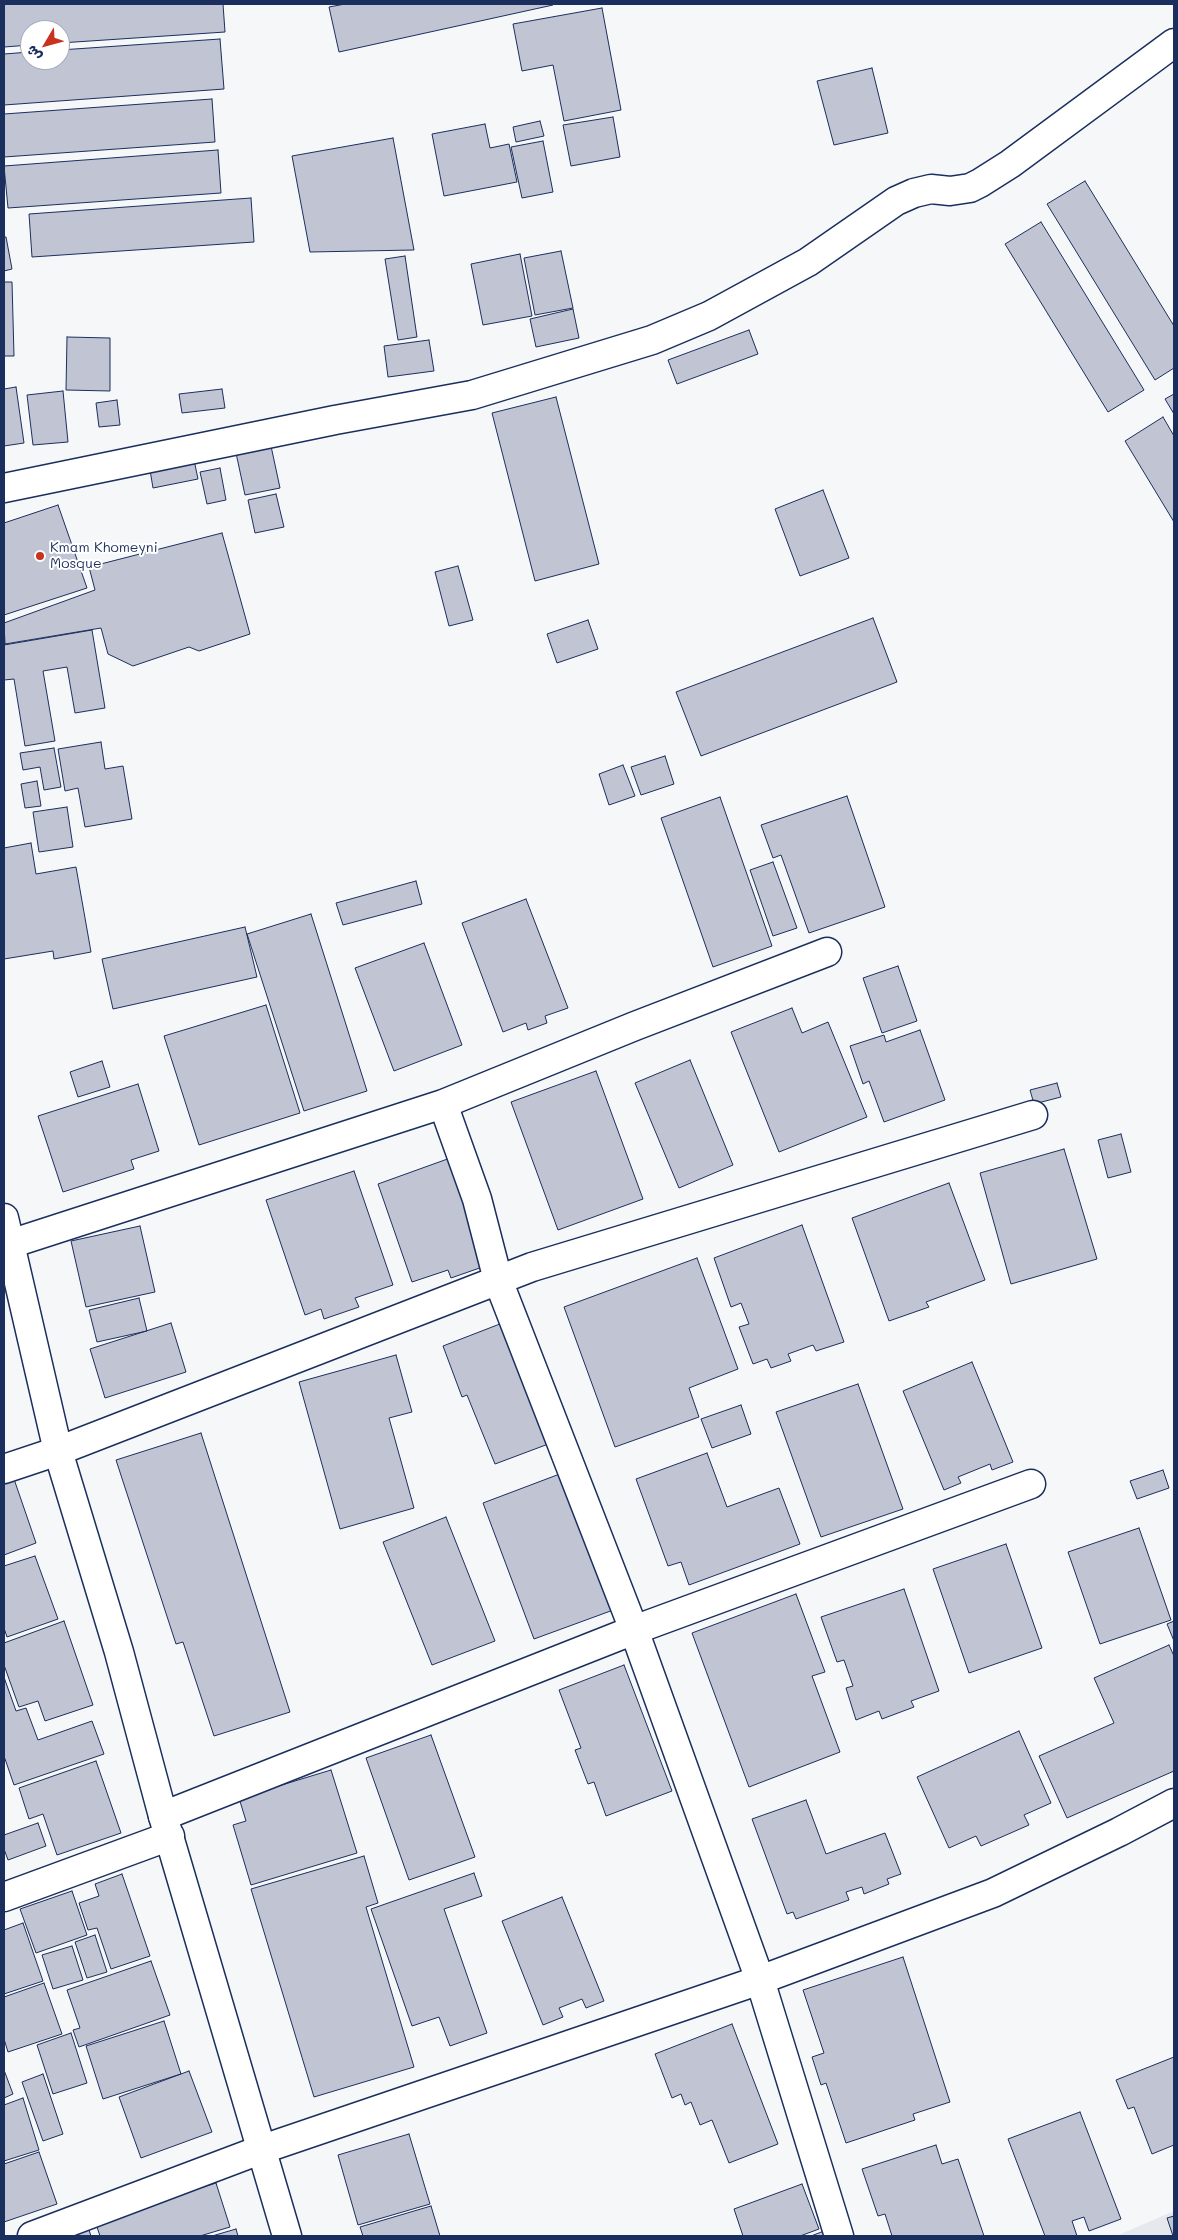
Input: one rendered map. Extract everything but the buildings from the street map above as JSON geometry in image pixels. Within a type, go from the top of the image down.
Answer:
[{"type":"street","points":[[4,488],[335,420],[472,395],[652,340],[709,316],[808,262],[896,201],[914,193],[931,190],[964,189],[980,184],[1174,43]]},
{"type":"street","points":[[10,1244],[443,1104],[635,1026],[827,952]]},
{"type":"street","points":[[443,1104],[477,1199],[498,1280],[634,1630],[760,1980],[839,2236]]},
{"type":"street","points":[[4,1469],[58,1451],[532,1267],[1033,1115]]},
{"type":"street","points":[[4,1218],[58,1451],[120,1652],[166,1826],[260,2150],[287,2236]]},
{"type":"street","points":[[4,1897],[166,1826],[634,1630],[1031,1484]]},
{"type":"street","points":[[32,2236],[260,2150],[760,1980],[993,1893],[1174,1803]]},
{"type":"shaded area","points":[[1174,2211],[1174,2236],[1116,2236]]},
{"type":"place","name":"Kmam Khomeyni Mosque","points":[[40,556]]}]
